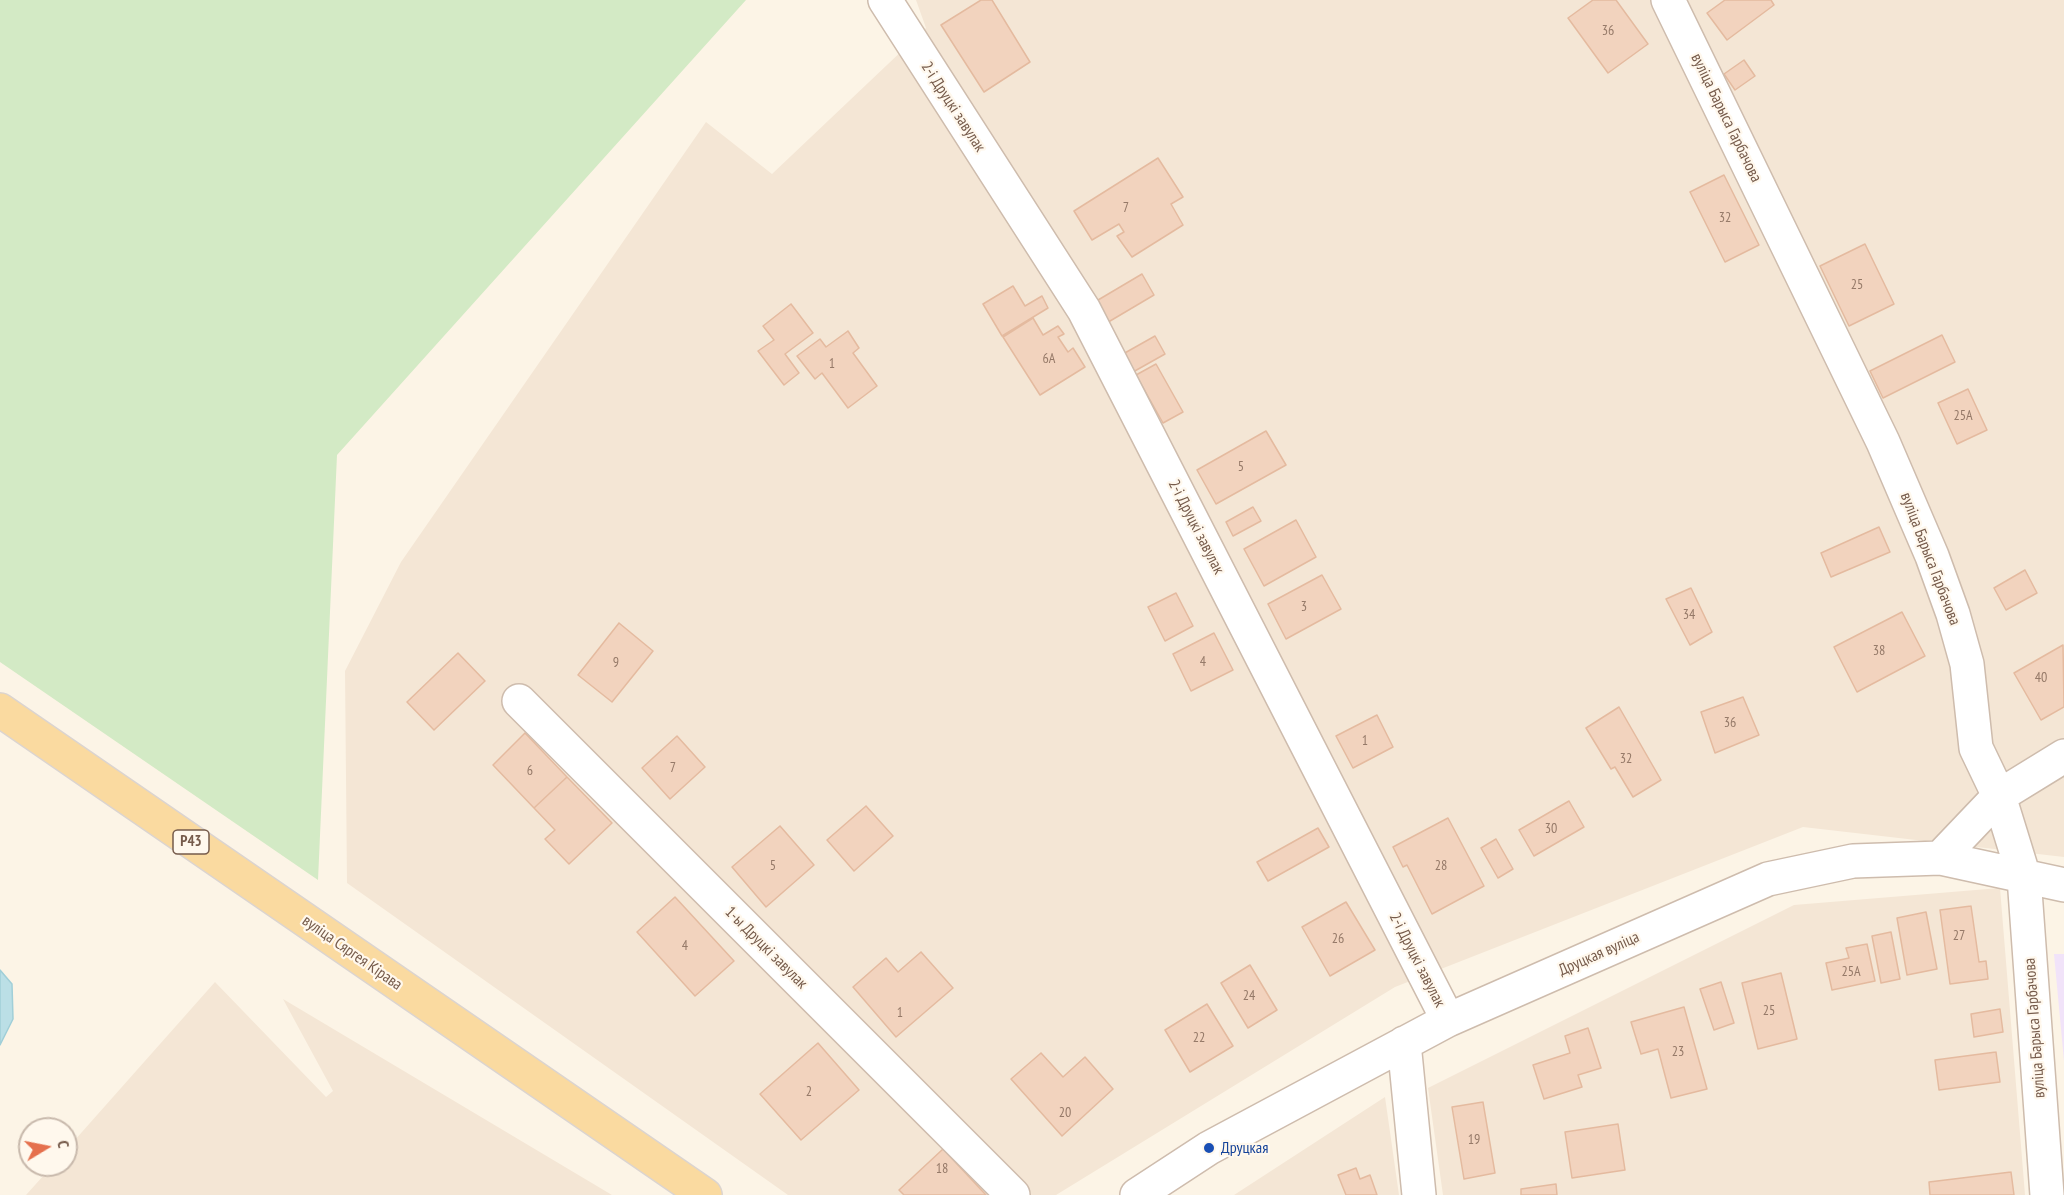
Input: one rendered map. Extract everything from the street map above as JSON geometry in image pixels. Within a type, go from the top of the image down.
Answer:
[{"type":"main road","name":"вуліца Сяргея Кірава","points":[[0,710],[705,1195]]},
{"type":"street","name":"2-і Друцкі завулак","points":[[885,0],[1084,310],[1448,1020]]},
{"type":"street","name":"вуліца Барыса Гарбачова","points":[[1668,0],[1883,442],[1932,556],[1967,664],[1976,748],[1999,796],[2024,877],[2047,1195]]},
{"type":"street","name":"1-ы Друцкі завулак","points":[[519,700],[1013,1195]]},
{"type":"street","points":[[1940,858],[1999,796],[2064,756]]},
{"type":"street","name":"Друцкая вуліца","points":[[1137,1195],[1209,1148],[1448,1020],[1768,879],[1853,861],[1940,858],[2064,885]]},
{"type":"street","points":[[1404,1043],[1419,1195]]},
{"type":"shaded area","points":[[916,0],[2064,0],[2064,857],[1803,827],[1395,987],[1056,1195],[788,1195],[347,883],[345,671],[401,562],[706,122],[772,174],[926,28]]},
{"type":"shaded area","points":[[2000,888],[2025,1195],[1443,1195],[1428,1088],[1794,905]]},
{"type":"shaded area","points":[[2054,954],[2064,954],[2064,1061]]},
{"type":"shaded area","points":[[215,982],[326,1097],[333,1091],[283,999],[612,1195],[26,1195],[42,1177],[78,1177],[78,1136]]},
{"type":"shaded area","points":[[1385,1097],[1399,1195],[1234,1195]]},
{"type":"green space","points":[[0,0],[746,0],[337,455],[318,880],[0,662]]},
{"type":"water","points":[[0,970],[12,984],[13,1019],[0,1045]]},
{"type":"building","points":[[981,0],[992,0],[1030,62],[984,92],[941,25]]},
{"type":"building","points":[[1593,0],[1616,0],[1648,44],[1608,73],[1568,18]]},
{"type":"building","points":[[1725,0],[1771,0],[1774,5],[1727,40],[1707,13]]},
{"type":"building","points":[[1744,60],[1755,76],[1735,90],[1724,74]]},
{"type":"building","points":[[1158,158],[1183,197],[1171,204],[1183,225],[1132,257],[1117,236],[1124,232],[1119,224],[1092,240],[1074,211]]},
{"type":"building","points":[[1724,175],[1759,245],[1725,262],[1690,192]]},
{"type":"building","points":[[1865,244],[1894,304],[1849,326],[1820,266]]},
{"type":"building","points":[[1142,274],[1154,295],[1105,324],[1093,303]]},
{"type":"building","points":[[1013,286],[1025,306],[1042,296],[1048,308],[1002,336],[983,304]]},
{"type":"building","points":[[791,304],[813,333],[785,354],[799,373],[784,385],[758,351],[774,340],[763,326]]},
{"type":"building","points":[[1033,318],[1043,335],[1058,326],[1064,334],[1058,337],[1068,352],[1073,348],[1085,367],[1040,395],[1003,337]]},
{"type":"building","points":[[848,331],[859,348],[853,353],[877,386],[848,408],[822,373],[815,379],[797,356],[820,339],[826,347]]},
{"type":"building","points":[[1942,335],[1955,362],[1883,398],[1870,371]]},
{"type":"building","points":[[1155,336],[1165,354],[1133,372],[1123,354]]},
{"type":"building","points":[[1156,364],[1183,412],[1163,423],[1136,375]]},
{"type":"building","points":[[1968,389],[1987,430],[1957,444],[1938,403]]},
{"type":"building","points":[[1266,431],[1286,465],[1216,504],[1197,470]]},
{"type":"building","points":[[1253,507],[1261,521],[1233,536],[1226,522]]},
{"type":"building","points":[[1296,520],[1316,557],[1264,586],[1244,549]]},
{"type":"building","points":[[1879,527],[1890,552],[1831,577],[1821,553]]},
{"type":"building","points":[[2025,570],[2037,593],[2006,610],[1994,588]]},
{"type":"building","points":[[1322,575],[1341,609],[1286,639],[1268,604]]},
{"type":"building","points":[[1691,588],[1712,632],[1690,645],[1666,599]]},
{"type":"building","points":[[1176,593],[1193,626],[1165,641],[1148,607]]},
{"type":"building","points":[[1902,612],[1925,656],[1857,692],[1834,647]]},
{"type":"building","points":[[619,623],[653,651],[612,702],[578,675]]},
{"type":"building","points":[[1214,633],[1233,670],[1191,691],[1173,654]]},
{"type":"building","points":[[2063,645],[2064,707],[2041,720],[2014,673]]},
{"type":"building","points":[[458,653],[485,681],[434,730],[407,702]]},
{"type":"building","points":[[1743,697],[1759,735],[1715,753],[1701,712]]},
{"type":"building","points":[[1619,707],[1661,780],[1633,797],[1615,767],[1611,769],[1586,728]]},
{"type":"building","points":[[1377,715],[1393,747],[1353,768],[1336,736]]},
{"type":"building","points":[[525,733],[567,777],[534,808],[493,765]]},
{"type":"building","points":[[677,736],[705,767],[670,799],[642,768]]},
{"type":"building","points":[[567,777],[612,823],[569,864],[545,839],[555,830],[534,808]]},
{"type":"building","points":[[1569,801],[1584,827],[1534,856],[1519,830]]},
{"type":"building","points":[[866,806],[893,836],[854,871],[827,840]]},
{"type":"building","points":[[1448,818],[1484,886],[1432,914],[1407,865],[1403,867],[1393,847]]},
{"type":"building","points":[[780,826],[814,865],[766,907],[732,867]]},
{"type":"building","points":[[1318,828],[1329,847],[1268,881],[1257,862]]},
{"type":"building","points":[[1496,839],[1513,869],[1498,878],[1481,848]]},
{"type":"building","points":[[675,897],[734,961],[695,996],[637,932]]},
{"type":"building","points":[[1346,902],[1375,950],[1330,976],[1302,927]]},
{"type":"building","points":[[1971,906],[1979,962],[1986,961],[1988,979],[1950,984],[1940,910]]},
{"type":"building","points":[[1926,912],[1937,969],[1907,975],[1897,918]]},
{"type":"building","points":[[1891,932],[1900,979],[1881,983],[1872,936]]},
{"type":"building","points":[[1867,944],[1875,981],[1832,990],[1826,963],[1849,958],[1846,948]]},
{"type":"building","points":[[921,952],[953,988],[896,1037],[853,987],[886,958],[898,972]]},
{"type":"building","points":[[1250,965],[1277,1010],[1248,1028],[1221,983]]},
{"type":"building","points":[[1781,973],[1797,1039],[1758,1049],[1742,983]]},
{"type":"building","points":[[1721,982],[1734,1023],[1714,1030],[1700,989]]},
{"type":"building","points":[[1207,1004],[1233,1046],[1190,1072],[1165,1030]]},
{"type":"building","points":[[1684,1007],[1707,1089],[1671,1098],[1658,1049],[1641,1054],[1631,1022]]},
{"type":"building","points":[[2000,1009],[2003,1032],[1974,1037],[1971,1014]]},
{"type":"building","points":[[1588,1028],[1601,1068],[1578,1075],[1582,1087],[1544,1099],[1533,1065],[1570,1053],[1565,1036]]},
{"type":"building","points":[[818,1043],[859,1090],[801,1140],[760,1094]]},
{"type":"building","points":[[1996,1052],[2000,1082],[1939,1090],[1935,1060]]},
{"type":"building","points":[[1041,1053],[1063,1077],[1085,1057],[1113,1089],[1062,1136],[1011,1079]]},
{"type":"building","points":[[1483,1102],[1495,1173],[1464,1179],[1452,1107]]},
{"type":"building","points":[[1618,1124],[1625,1170],[1572,1178],[1565,1132]]},
{"type":"building","points":[[943,1149],[986,1195],[904,1195],[899,1190]]},
{"type":"building","points":[[1356,1168],[1360,1179],[1370,1175],[1377,1195],[1346,1195],[1338,1175]]},
{"type":"building","points":[[2011,1172],[2014,1195],[1930,1195],[1929,1182]]},
{"type":"building","points":[[1556,1184],[1557,1195],[1521,1195],[1521,1189]]},
{"type":"place","name":"Друцкая","points":[[1209,1148]]}]
